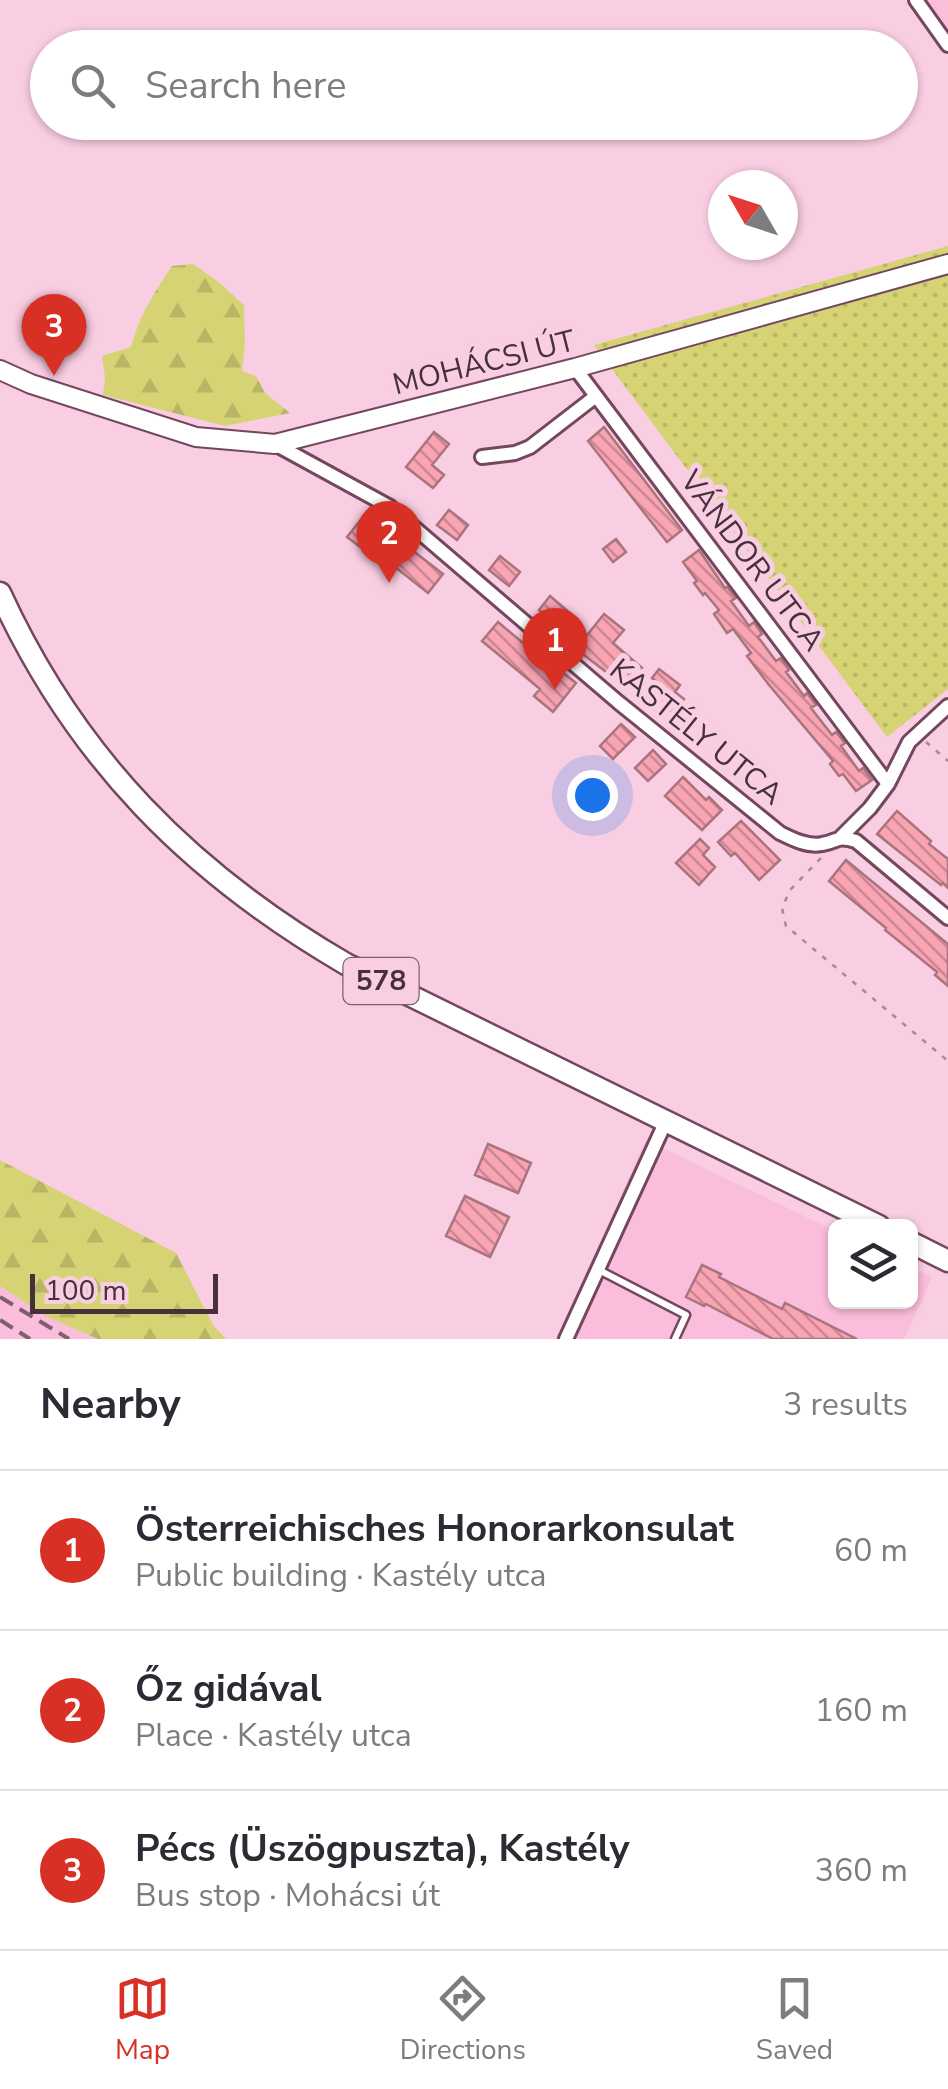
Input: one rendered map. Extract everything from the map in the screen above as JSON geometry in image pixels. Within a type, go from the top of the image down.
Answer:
[{"type":"main road","name":"MOHÁCSI ÚT","points":[[31,384],[196,436],[276,444],[575,368],[948,264]]},
{"type":"main road","points":[[0,370],[31,384]]},
{"type":"main road","points":[[0,380],[31,384]]},
{"type":"main road","name":"578","points":[[0,593],[56,696],[108,768],[177,842],[232,890],[346,964],[865,1219]]},
{"type":"main road","points":[[918,1246],[948,1260]]},
{"type":"street","points":[[919,1],[948,45]]},
{"type":"street","name":"VÁNDOR UTCA","points":[[575,368],[888,784]]},
{"type":"street","points":[[482,457],[514,454],[530,447],[596,396]]},
{"type":"street","name":"KASTÉLY UTCA","points":[[276,444],[390,507],[618,702],[780,832],[798,842],[820,845],[841,836]]},
{"type":"street","points":[[948,706],[910,742],[888,784],[841,836],[856,841],[948,918]]},
{"type":"street","points":[[566,1339],[666,1121]]},
{"type":"lane","points":[[599,1270],[686,1315],[675,1339]]},
{"type":"path","points":[[917,734],[948,762]]},
{"type":"path","points":[[841,836],[790,890],[782,908],[786,926],[948,1061]]},
{"type":"shaded area","points":[[911,0],[948,0],[948,29],[938,38]]},
{"type":"shaded area","points":[[646,1140],[828,1228],[828,1309],[918,1309],[904,1339],[556,1339]]},
{"type":"shaded area","points":[[918,1270],[932,1277],[918,1308]]},
{"type":"shaded area","points":[[0,1286],[45,1316],[98,1339],[0,1339]]},
{"type":"green space","points":[[948,246],[948,689],[887,737],[594,345]]},
{"type":"green space","points":[[193,264],[244,305],[242,371],[256,376],[265,393],[290,413],[225,426],[103,395],[102,356],[131,347],[153,295],[172,266]]},
{"type":"green space","points":[[0,1160],[176,1253],[213,1325],[226,1339],[98,1339],[45,1316],[0,1286]]},
{"type":"building","points":[[604,427],[682,530],[667,542],[588,441]]},
{"type":"building","points":[[434,432],[449,444],[432,465],[444,475],[433,488],[406,467]]},
{"type":"building","points":[[370,508],[391,521],[385,529],[443,574],[428,593],[371,548],[367,552],[347,537]]},
{"type":"building","points":[[449,510],[468,525],[457,540],[437,525]]},
{"type":"building","points":[[616,539],[626,552],[613,562],[603,549]]},
{"type":"building","points":[[699,550],[736,598],[731,601],[749,626],[754,622],[762,634],[758,637],[776,661],[781,658],[789,670],[786,672],[816,705],[811,708],[832,735],[836,732],[845,743],[841,746],[859,771],[863,768],[872,780],[856,791],[843,774],[839,776],[830,764],[833,761],[747,656],[751,653],[733,629],[727,633],[714,614],[719,610],[694,583],[697,581],[683,562]]},
{"type":"building","points":[[500,556],[520,572],[509,586],[489,570]]},
{"type":"building","points":[[550,596],[571,614],[560,627],[539,610]]},
{"type":"building","points":[[604,614],[624,630],[613,643],[642,668],[626,687],[576,649]]},
{"type":"building","points":[[498,622],[576,683],[553,712],[534,696],[540,689],[482,641]]},
{"type":"building","points":[[659,669],[680,685],[675,692],[684,699],[673,713],[662,705],[657,712],[645,702],[659,684],[652,678]]},
{"type":"building","points":[[621,724],[635,737],[613,759],[600,746]]},
{"type":"building","points":[[653,750],[666,764],[648,781],[635,768]]},
{"type":"building","points":[[683,777],[722,810],[702,830],[665,796]]},
{"type":"building","points":[[897,811],[948,859],[948,888],[877,834]]},
{"type":"building","points":[[741,821],[780,860],[759,880],[735,853],[731,856],[718,842]]},
{"type":"building","points":[[700,839],[709,848],[703,855],[715,867],[699,885],[676,863]]},
{"type":"building","points":[[846,860],[948,944],[948,986],[935,975],[937,972],[829,881]]},
{"type":"building","points":[[488,1144],[531,1163],[518,1193],[475,1175]]},
{"type":"building","points":[[465,1196],[509,1217],[490,1257],[446,1236]]},
{"type":"building","points":[[702,1265],[782,1309],[785,1303],[857,1339],[773,1339],[686,1297]]},
{"type":"railway","points":[[0,1297],[69,1339]]},
{"type":"railway","points":[[0,1320],[30,1339]]},
{"type":"place","name":"Pécs (Üszögpuszta), Kastély","points":[[54,376]]},
{"type":"place","name":"Őz gidával","points":[[389,583]]},
{"type":"place","name":"Österreichisches Honorarkonsulat","points":[[555,690]]}]
